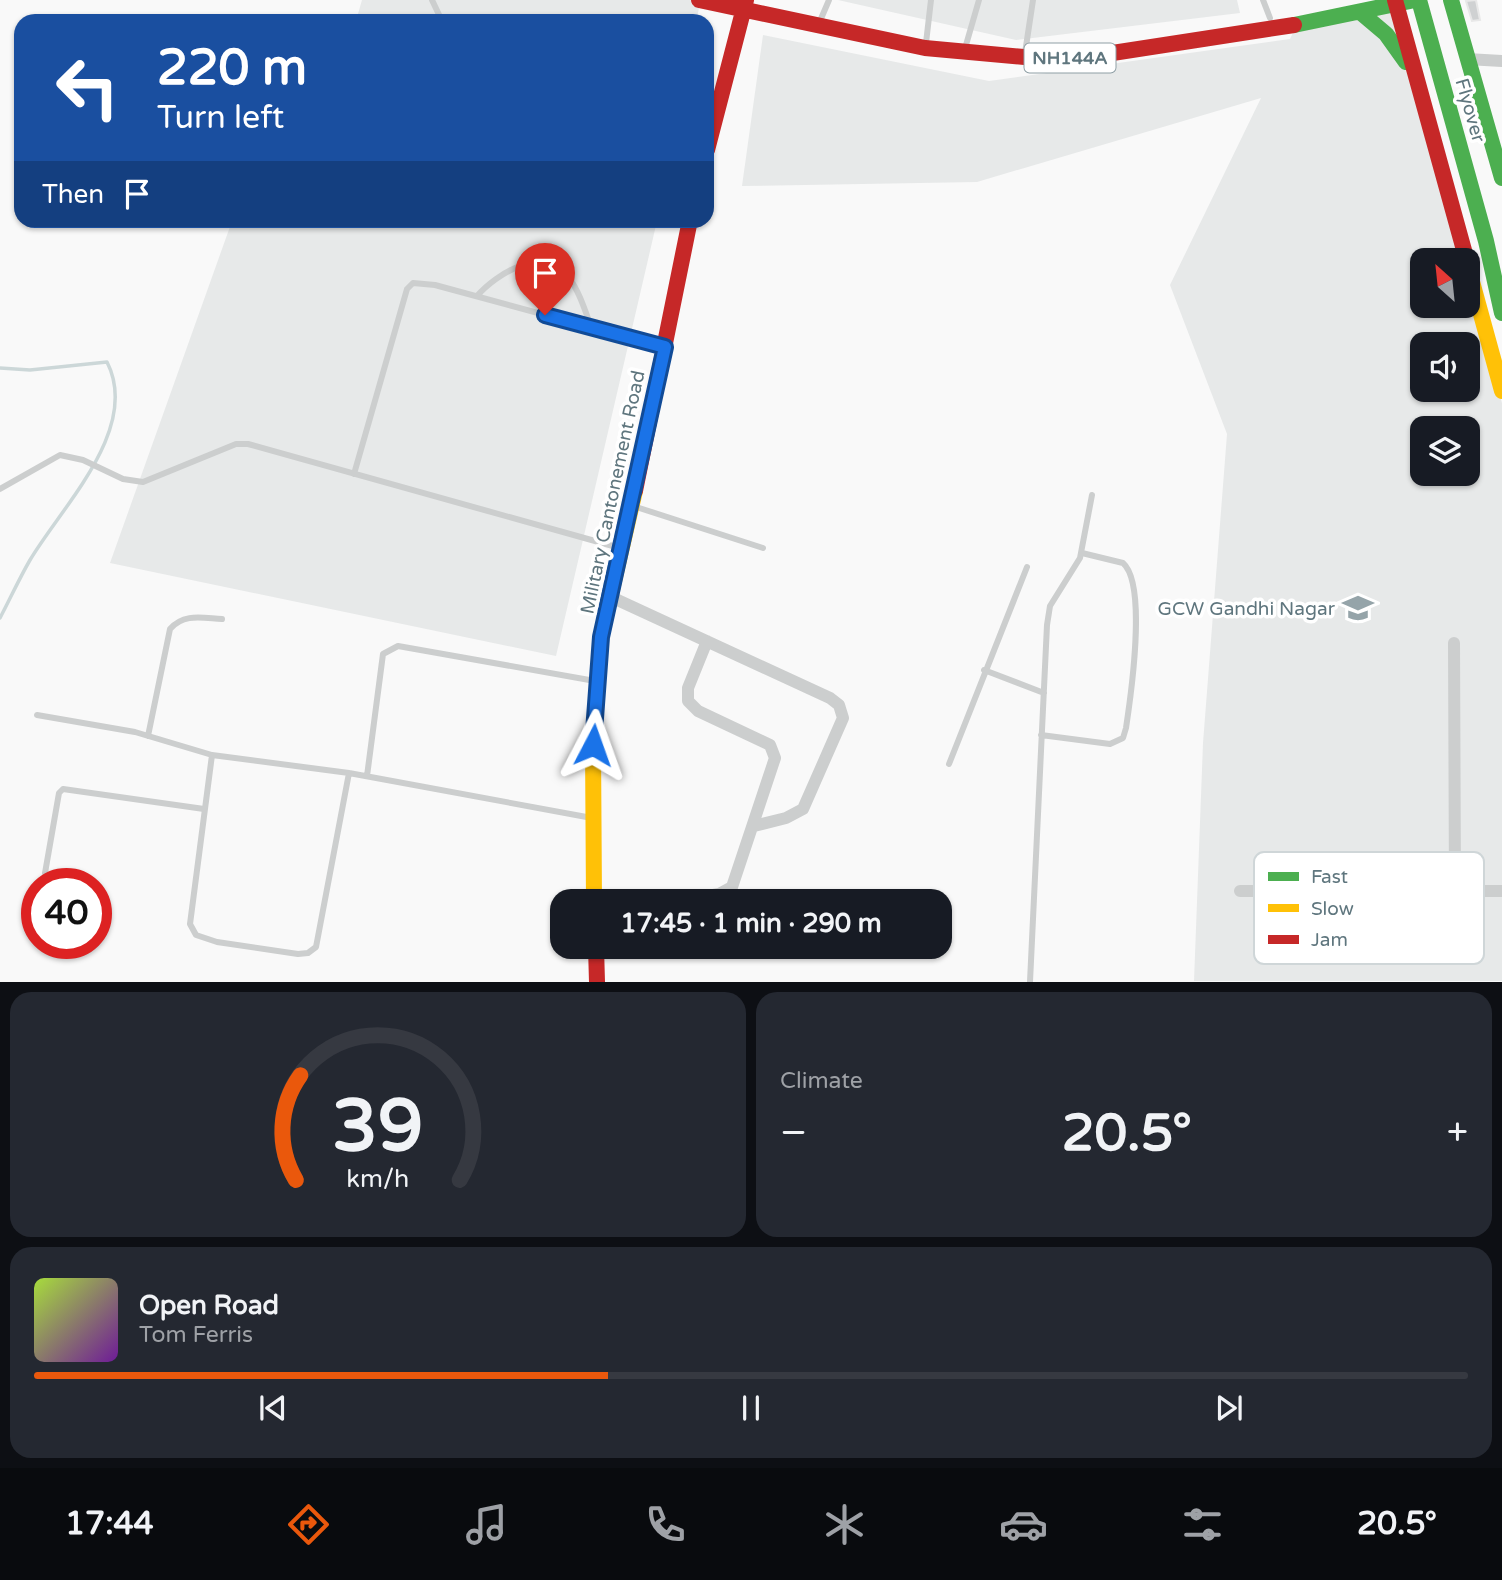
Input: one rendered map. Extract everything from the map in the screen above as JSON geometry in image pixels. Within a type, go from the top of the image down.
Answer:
[{"type":"main road","name":"NH144A","points":[[699,0],[823,12]]},
{"type":"main road","name":"NH144A","points":[[771,0],[926,40],[1025,53],[1106,54],[1274,29],[1360,12],[1395,2],[1417,0]]},
{"type":"main road","name":"NH144A","points":[[1025,53],[1376,0]]},
{"type":"main road","name":"Flyover","points":[[1417,0],[1486,240],[1502,313]]},
{"type":"main road","name":"Flyover","points":[[1429,0],[1502,261]]},
{"type":"main road","points":[[1451,0],[1502,178]]},
{"type":"main road","points":[[1395,2],[1462,248]]},
{"type":"main road","points":[[714,123],[745,6]]},
{"type":"main road","points":[[1360,12],[1385,34],[1416,80]]},
{"type":"main road","name":"Military Cantonement Road","points":[[594,889],[592,818],[601,637],[632,505],[688,228]]},
{"type":"main road","points":[[1480,311],[1502,391]]},
{"type":"main road","points":[[596,959],[597,982]]},
{"type":"street","points":[[1467,59],[1502,61]]},
{"type":"street","points":[[611,597],[830,698],[839,705],[843,713],[803,809],[786,818],[754,826]]},
{"type":"street","points":[[707,641],[688,688],[688,701],[698,711],[770,745],[775,753],[754,826],[732,887],[728,889]]},
{"type":"street","points":[[1454,643],[1455,852]]},
{"type":"street","points":[[1240,891],[1254,891]]},
{"type":"street","points":[[1484,891],[1502,891]]},
{"type":"lane","points":[[926,40],[931,0]]},
{"type":"lane","points":[[965,46],[979,0]]},
{"type":"lane","points":[[1025,53],[1033,0]]},
{"type":"lane","points":[[1264,0],[1270,18]]},
{"type":"lane","points":[[477,296],[487,285],[512,269],[535,263],[553,264],[569,277],[591,327]]},
{"type":"lane","points":[[354,474],[409,287],[416,282],[665,347]]},
{"type":"lane","points":[[0,489],[60,455],[83,460],[108,473],[132,481],[155,479],[243,443],[622,548]]},
{"type":"lane","points":[[1030,982],[1041,735],[1051,606],[1082,553],[1092,495]]},
{"type":"lane","points":[[632,505],[763,548]]},
{"type":"lane","points":[[1041,735],[1110,744],[1123,738],[1126,728],[1134,649],[1133,577],[1123,563],[1082,553]]},
{"type":"lane","points":[[949,764],[1027,567]]},
{"type":"lane","points":[[148,736],[170,629],[188,617],[222,619]]},
{"type":"lane","points":[[367,776],[383,654],[388,649],[398,646],[598,681]]},
{"type":"lane","points":[[984,670],[1044,693]]},
{"type":"lane","points":[[37,715],[148,736],[212,755],[349,773],[592,818]]},
{"type":"lane","points":[[212,755],[190,909],[192,930],[217,942],[307,953],[319,942],[349,773]]},
{"type":"lane","points":[[46,868],[59,793],[63,789],[204,809]]},
{"type":"shaded area","points":[[362,0],[701,0],[698,14],[358,14]]},
{"type":"shaded area","points":[[838,0],[1237,0],[1240,13],[1016,40]]},
{"type":"shaded area","name":"GCW Gandhi Nagar","points":[[1396,5],[1461,248],[1410,248],[1410,318],[1479,318],[1502,403],[1502,981],[1194,981],[1203,743],[1227,434],[1170,285],[1261,98],[977,182],[742,186],[763,35],[989,81],[1290,39],[1301,16]]},
{"type":"shaded area","points":[[230,228],[655,228],[556,656],[110,563]]},
{"type":"building","points":[[1476,0],[1480,20],[1472,21],[1466,1]]},
{"type":"waterway","points":[[0,368],[30,370],[107,362],[115,388],[114,414],[106,440],[93,466],[30,560],[0,618]]},
{"type":"traffic: fast","points":[[1294,25],[1415,0]]},
{"type":"traffic: fast","points":[[1419,0],[1486,241],[1502,313]]},
{"type":"traffic: fast","points":[[1451,0],[1502,178]]},
{"type":"traffic: fast","points":[[1360,12],[1386,34],[1406,62]]},
{"type":"traffic: slow","points":[[1480,311],[1502,391]]},
{"type":"traffic: slow","points":[[594,889],[593,745],[601,637],[635,491]]},
{"type":"traffic: jam","points":[[699,0],[925,48],[1046,59],[1106,54],[1294,25]]},
{"type":"traffic: jam","points":[[714,123],[746,0]]},
{"type":"traffic: jam","points":[[1395,0],[1463,248]]},
{"type":"traffic: jam","points":[[635,491],[688,228]]},
{"type":"traffic: jam","points":[[596,959],[597,982]]},
{"type":"place","name":"GCW Gandhi Nagar","points":[[1358,608]]},
{"type":"route","points":[[545,315],[665,347],[601,637],[593,745]]}]
